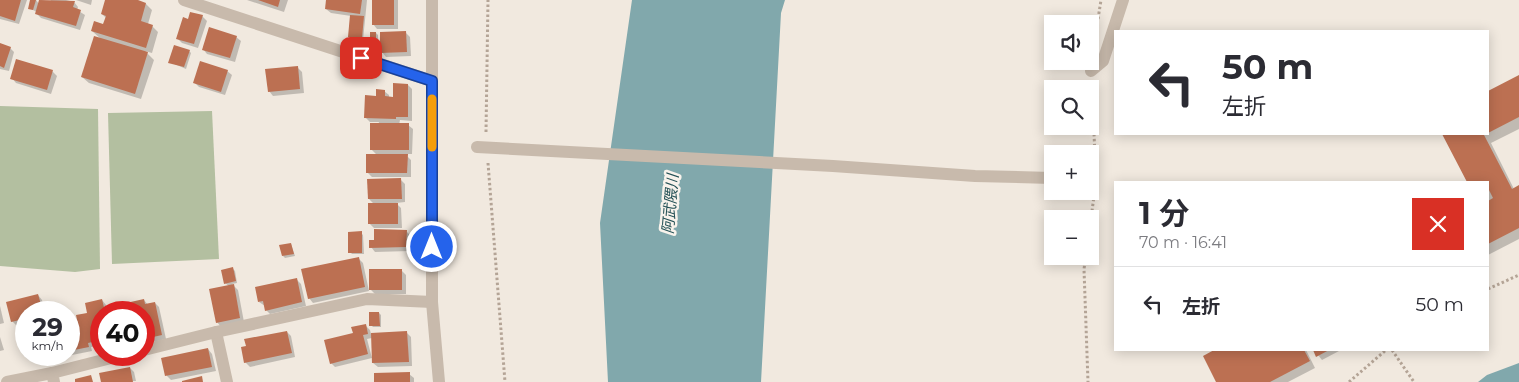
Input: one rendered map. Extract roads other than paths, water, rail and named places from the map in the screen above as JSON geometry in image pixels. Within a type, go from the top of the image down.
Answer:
[{"type":"street","points":[[184,0],[432,81]]},
{"type":"street","points":[[432,0],[432,302],[439,382]]},
{"type":"street","points":[[1099,64],[1103,61],[1123,0]]},
{"type":"street","points":[[482,151],[814,164],[975,176],[1044,178]]},
{"type":"street","points":[[155,347],[367,299],[432,302]]},
{"type":"street","points":[[216,332],[227,382]]},
{"type":"street","points":[[7,382],[53,377],[90,365]]},
{"type":"water","name":"阿武隈川","points":[[632,0],[785,0],[781,13],[761,382],[608,382],[600,223]]},
{"type":"water","points":[[1519,363],[1519,382],[1478,382],[1487,375]]}]
